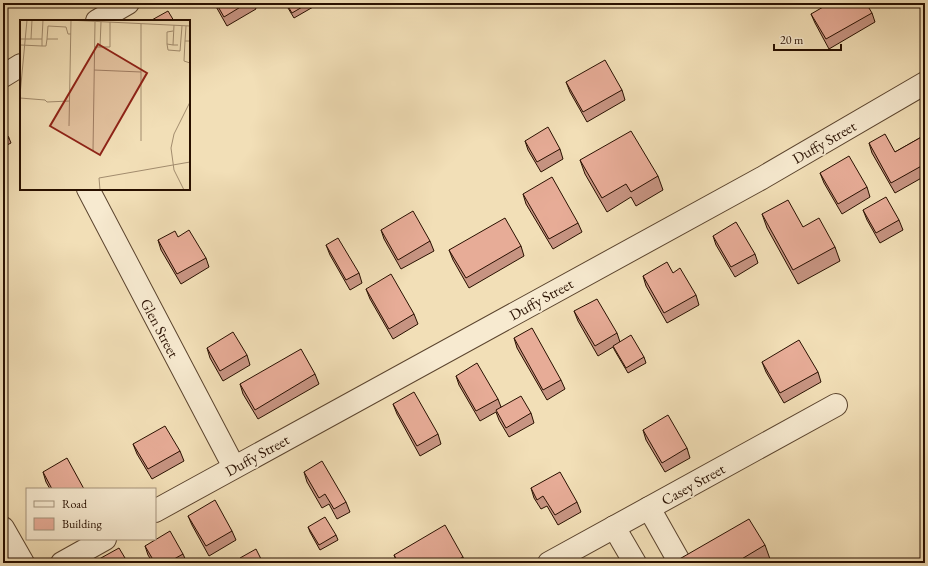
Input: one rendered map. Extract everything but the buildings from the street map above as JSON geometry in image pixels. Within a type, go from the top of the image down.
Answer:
[{"type":"street","points":[[99,20],[128,3]]},
{"type":"street","points":[[3,76],[20,66]]},
{"type":"street","name":"Duffy Street","points":[[156,510],[762,178],[925,83]]},
{"type":"street","name":"Glen Street","points":[[89,190],[234,467]]},
{"type":"street","name":"Casey Street","points":[[549,563],[836,405]]},
{"type":"street","points":[[649,508],[680,563]]},
{"type":"street","points":[[614,527],[635,563]]},
{"type":"street","points":[[4,531],[23,563]]},
{"type":"street","points":[[62,563],[103,540]]}]
